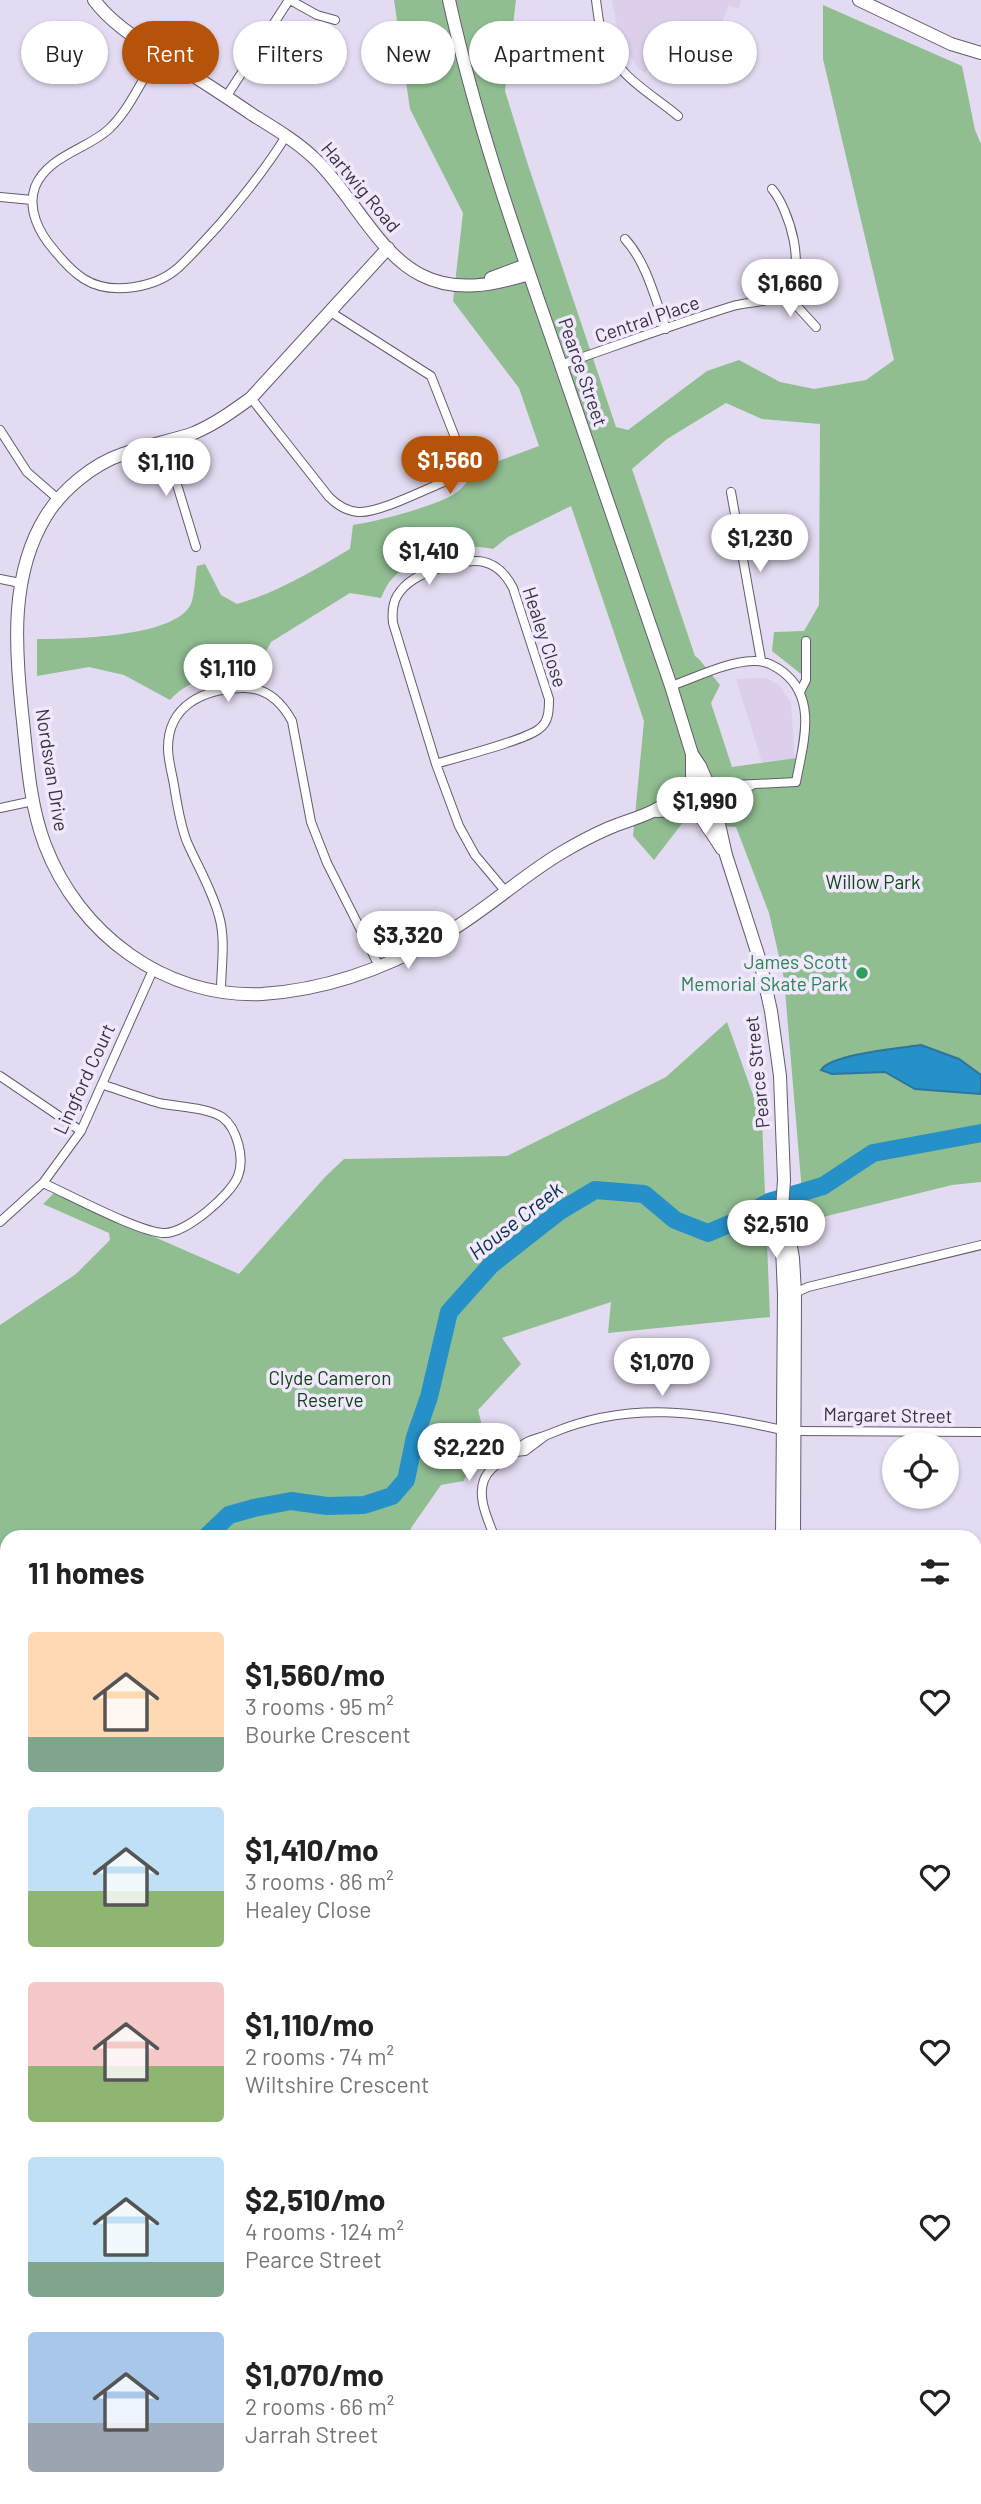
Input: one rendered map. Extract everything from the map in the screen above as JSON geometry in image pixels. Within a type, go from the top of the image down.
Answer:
[{"type":"street","name":"Hartwig Road","points":[[94,0],[122,29]]},
{"type":"street","points":[[226,97],[290,0],[317,15],[335,20]]},
{"type":"street","name":"Pearce Street","points":[[449,0],[484,135],[528,270],[692,754],[711,784]]},
{"type":"street","points":[[596,0],[604,43],[616,63],[629,79],[678,116]]},
{"type":"street","points":[[859,0],[951,44],[981,52]]},
{"type":"street","points":[[141,84],[122,115],[107,131],[46,171],[35,187],[32,200],[33,212],[41,233],[63,260],[84,279],[101,286],[117,289],[134,287],[162,278],[177,269],[230,212],[286,136]]},
{"type":"street","name":"Hartwig Road","points":[[206,84],[286,136],[327,171],[388,248],[403,264],[422,276],[442,283],[468,286],[528,270]]},
{"type":"street","points":[[772,189],[784,206],[796,256],[794,278],[784,292],[816,327]]},
{"type":"street","points":[[0,197],[32,200]]},
{"type":"street","points":[[625,239],[636,251],[643,266],[666,328]]},
{"type":"street","name":"Nordsvan Drive","points":[[388,248],[251,398],[195,432],[105,461],[58,499],[34,538],[20,583],[17,653],[33,801],[44,842],[57,874],[75,903],[97,929],[123,951],[153,970],[179,981],[221,991],[261,994],[307,988],[345,979],[379,966],[440,937],[561,853],[607,829],[653,811],[690,790]]},
{"type":"street","name":"Central Place","points":[[561,365],[737,305],[772,299],[784,292]]},
{"type":"street","points":[[251,398],[329,497],[341,507],[360,513],[376,509],[446,481],[452,476],[459,462],[460,450],[431,376],[329,311]]},
{"type":"street","points":[[0,430],[27,472],[58,499]]},
{"type":"street","points":[[164,442],[196,547]]},
{"type":"street","points":[[731,492],[761,660]]},
{"type":"street","name":"Healey Close","points":[[436,764],[524,736],[539,729],[547,719],[549,699],[513,587],[503,572],[479,561],[462,561],[426,572],[403,588],[394,604],[393,623],[436,764],[458,826],[475,855],[506,892]]},
{"type":"street","points":[[0,579],[20,583]]},
{"type":"street","points":[[800,692],[806,680],[806,641]]},
{"type":"street","points":[[671,686],[741,663],[761,660],[789,676],[800,692],[806,723],[803,755],[796,782],[696,784],[690,790],[688,802],[695,812],[710,815],[755,784]]},
{"type":"street","points":[[221,991],[221,920],[186,840],[168,749],[173,721],[186,704],[202,695],[236,688],[251,687],[274,698],[285,707],[292,721],[311,822],[327,863],[379,966]]},
{"type":"street","name":"Pearce Street","points":[[690,790],[692,754]]},
{"type":"street","points":[[711,784],[720,794],[718,808]]},
{"type":"street","points":[[0,808],[33,801]]},
{"type":"street","name":"Pearce Street","points":[[718,808],[726,855],[754,938],[771,1011],[780,1076],[783,1206],[789,1224],[789,1431],[794,1530]]},
{"type":"street","name":"Nordsvan Drive","points":[[653,811],[695,812]]},
{"type":"street","name":"Pearce Street","points":[[695,812],[726,855]]},
{"type":"street","name":"Lingford Court","points":[[0,1222],[43,1183],[81,1131],[104,1085],[114,1055],[153,970]]},
{"type":"street","points":[[0,1076],[81,1131]]},
{"type":"street","points":[[43,1183],[118,1218],[162,1234],[174,1233],[187,1226],[228,1192],[234,1183],[240,1168],[239,1146],[224,1119],[212,1113],[159,1102],[104,1085]]},
{"type":"street","points":[[790,1294],[808,1287],[981,1245]]},
{"type":"street","name":"Margaret Street","points":[[492,1530],[482,1500],[484,1480],[497,1464],[515,1452],[526,1451],[545,1436],[584,1422],[636,1412],[702,1414],[789,1431],[981,1432]]},
{"type":"street","name":"Pearce Street","points":[[782,1530],[789,1431]]},
{"type":"shaded area","points":[[612,0],[741,0],[739,9],[729,5],[723,21],[643,21],[643,72],[629,54],[629,21],[616,21]]},
{"type":"shaded area","points":[[766,678],[779,685],[791,703],[795,759],[762,762],[736,679]]},
{"type":"green space","name":"Willow Park","points":[[394,0],[516,0],[513,21],[469,21],[469,84],[506,84],[505,91],[528,165],[616,427],[628,430],[707,371],[739,360],[780,382],[814,389],[866,380],[894,360],[823,59],[823,5],[962,66],[975,130],[981,144],[981,1182],[952,1185],[815,1219],[802,1192],[784,978],[769,913],[736,827],[699,825],[687,817],[654,860],[633,836],[644,721],[571,506],[508,537],[493,549],[453,549],[413,563],[390,581],[381,598],[350,593],[271,642],[255,673],[209,677],[187,686],[170,700],[124,675],[89,667],[37,676],[37,639],[96,637],[165,624],[181,615],[191,604],[197,566],[205,564],[221,595],[237,604],[266,594],[350,549],[353,525],[391,517],[449,497],[469,478],[475,459],[496,462],[539,446],[519,388],[453,301],[463,213],[410,109],[406,84],[455,84],[455,21],[397,21]],"holes":[[[726,403],[762,419],[820,424],[819,605],[804,631],[774,632],[772,651],[801,674],[804,757],[732,767],[711,703],[720,685],[695,656],[632,469],[667,439]]]},
{"type":"green space","name":"Clyde Cameron Reserve","points":[[727,1022],[762,1120],[770,1317],[608,1333],[611,1302],[502,1338],[521,1364],[478,1410],[489,1453],[470,1463],[464,1481],[441,1485],[411,1530],[0,1530],[0,1325],[76,1274],[110,1240],[109,1233],[43,1204],[54,1193],[239,1274],[344,1159],[507,1156],[666,1077]]},
{"type":"water","points":[[921,1045],[959,1059],[981,1075],[981,1094],[915,1089],[885,1072],[832,1074],[821,1070],[827,1064],[852,1056]]},
{"type":"waterway","name":"House Creek","points":[[213,1530],[229,1515],[254,1508],[291,1501],[327,1506],[364,1505],[392,1496],[406,1480],[449,1312],[491,1265],[560,1211],[595,1190],[644,1194],[675,1220],[708,1233],[769,1202],[823,1186],[873,1153],[981,1133]]},
{"type":"place","name":"James Scott Memorial Skate Park","points":[[862,973]]}]
